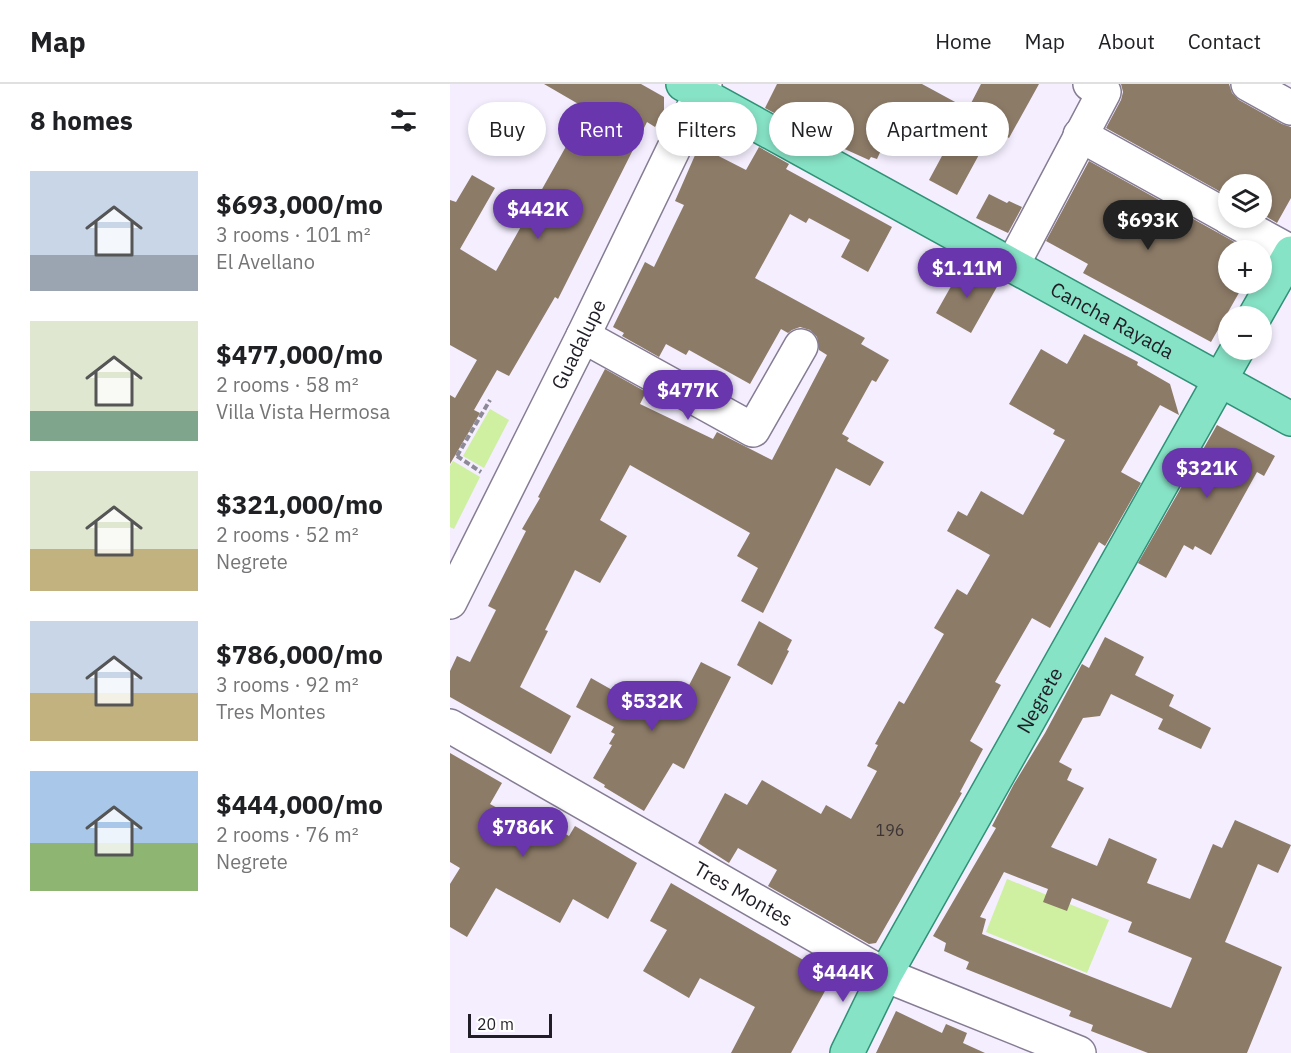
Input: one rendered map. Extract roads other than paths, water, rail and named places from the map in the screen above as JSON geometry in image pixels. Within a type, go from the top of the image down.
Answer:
[{"type":"main road","name":"Cancha Rayada","points":[[696,87],[1012,266],[1291,419]]},
{"type":"main road","points":[[1261,306],[1291,252]]},
{"type":"main road","name":"Negrete","points":[[847,1053],[885,975],[1230,360]]},
{"type":"street","points":[[1248,84],[1291,108]]},
{"type":"street","name":"Guadalupe","points":[[450,602],[583,336],[696,87]]},
{"type":"street","points":[[1012,266],[1080,135],[1097,88]]},
{"type":"street","points":[[1080,135],[1218,211]]},
{"type":"street","points":[[1248,228],[1291,252]]},
{"type":"street","points":[[583,336],[753,430],[801,346]]},
{"type":"street","name":"Tres Montes","points":[[450,726],[885,975],[1079,1053]]}]
